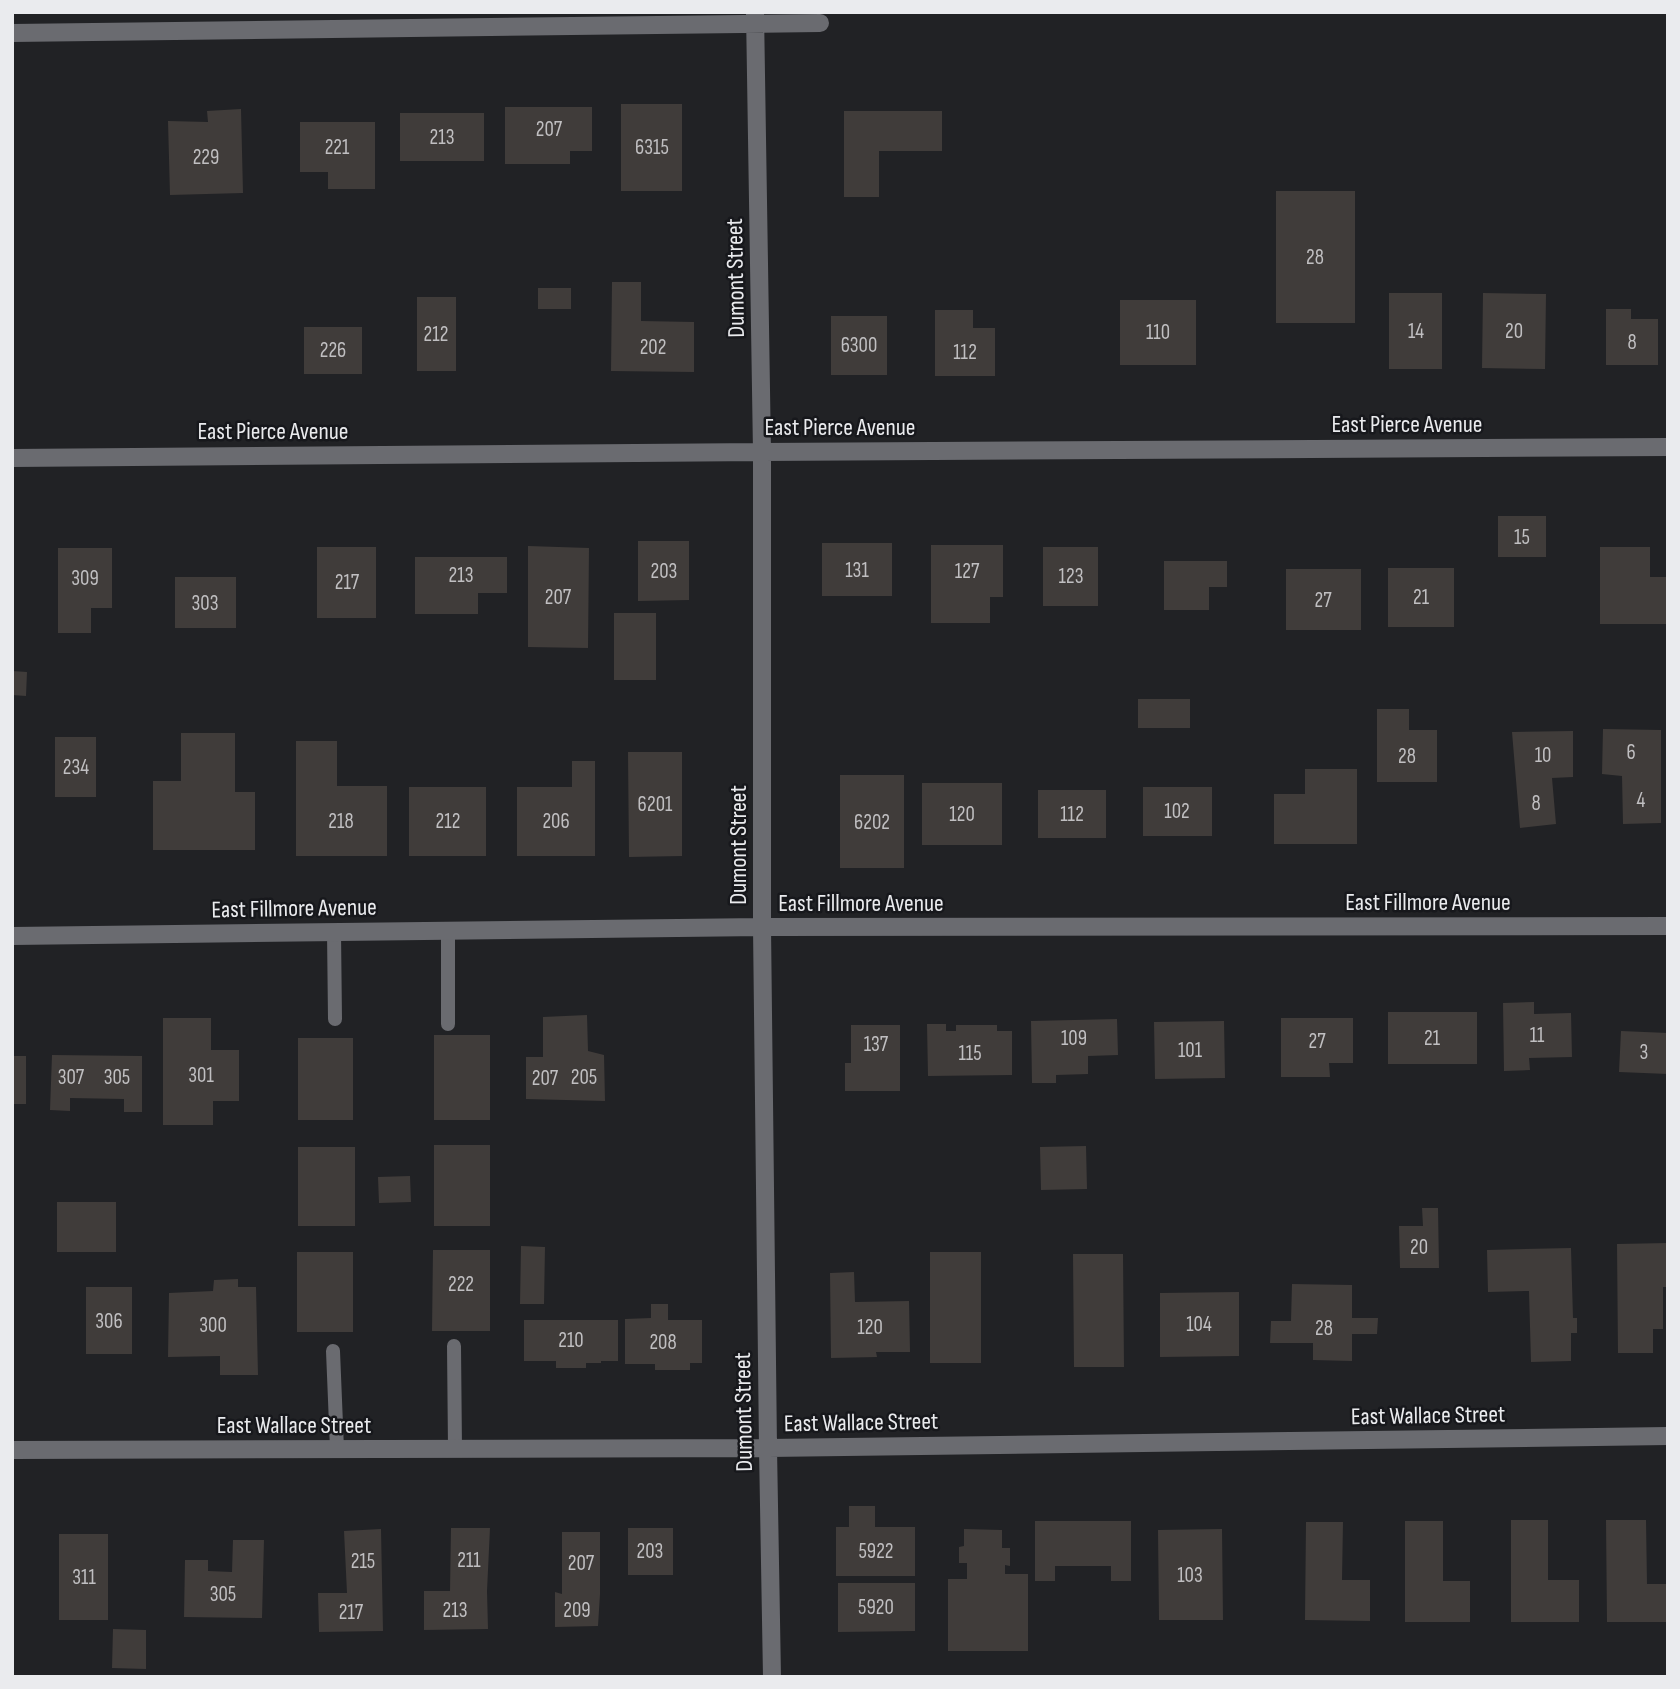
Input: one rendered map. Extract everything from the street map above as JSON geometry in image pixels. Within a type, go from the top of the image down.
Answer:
[{"type":"street","points":[[12,33],[755,18],[820,23]]},
{"type":"street","name":"Dumont Street","points":[[755,18],[762,452],[762,927],[772,1677]]},
{"type":"street","name":"East Pierce Avenue","points":[[12,458],[1668,447]]},
{"type":"street","name":"East Fillmore Avenue","points":[[12,936],[762,927],[1668,926]]},
{"type":"street","name":"East Wallace Street","points":[[12,1450],[768,1448],[1668,1436]]},
{"type":"lane","points":[[448,931],[449,1024]]},
{"type":"lane","points":[[334,932],[335,1019]]},
{"type":"lane","points":[[454,1346],[455,1448]]},
{"type":"lane","points":[[333,1351],[337,1449]]},
{"type":"building","points":[[621,104],[682,104],[682,191],[621,191]]},
{"type":"building","points":[[505,107],[592,107],[592,151],[570,151],[570,164],[505,164]]},
{"type":"building","points":[[241,109],[243,193],[170,195],[168,121],[208,122],[207,111]]},
{"type":"building","points":[[844,111],[942,111],[942,151],[879,151],[879,197],[844,197]]},
{"type":"building","points":[[400,113],[484,113],[484,161],[400,161]]},
{"type":"building","points":[[300,122],[375,122],[375,189],[328,189],[328,172],[300,172]]},
{"type":"building","points":[[1276,191],[1355,191],[1355,323],[1276,323]]},
{"type":"building","points":[[612,282],[641,282],[641,321],[694,322],[694,372],[611,371]]},
{"type":"building","points":[[538,288],[571,288],[571,309],[538,309]]},
{"type":"building","points":[[1389,293],[1442,293],[1442,369],[1389,369]]},
{"type":"building","points":[[1483,293],[1546,294],[1545,369],[1482,368]]},
{"type":"building","points":[[417,297],[456,297],[456,371],[417,371]]},
{"type":"building","points":[[1120,300],[1196,300],[1196,365],[1120,365]]},
{"type":"building","points":[[1606,309],[1631,309],[1631,319],[1658,319],[1658,365],[1606,365]]},
{"type":"building","points":[[935,310],[973,310],[973,328],[995,328],[995,376],[935,376]]},
{"type":"building","points":[[831,316],[887,316],[887,375],[831,375]]},
{"type":"building","points":[[304,327],[362,327],[362,374],[304,374]]},
{"type":"building","points":[[1498,516],[1546,516],[1546,557],[1498,557]]},
{"type":"building","points":[[638,541],[689,541],[689,600],[638,601]]},
{"type":"building","points":[[822,543],[892,543],[892,596],[822,596]]},
{"type":"building","points":[[931,545],[1003,545],[1003,597],[990,597],[990,623],[931,623]]},
{"type":"building","points":[[528,546],[589,548],[588,648],[528,647]]},
{"type":"building","points":[[317,547],[376,547],[376,618],[317,618]]},
{"type":"building","points":[[1043,547],[1098,547],[1098,606],[1043,606]]},
{"type":"building","points":[[1600,547],[1650,547],[1650,577],[1668,577],[1668,624],[1600,624]]},
{"type":"building","points":[[58,548],[112,548],[112,608],[91,608],[91,633],[58,633]]},
{"type":"building","points":[[415,557],[507,557],[507,593],[478,593],[478,614],[415,614]]},
{"type":"building","points":[[1164,561],[1227,561],[1227,587],[1209,587],[1209,610],[1164,610]]},
{"type":"building","points":[[1388,568],[1454,568],[1454,627],[1388,627]]},
{"type":"building","points":[[1286,569],[1361,569],[1361,630],[1286,630]]},
{"type":"building","points":[[175,577],[236,577],[236,628],[175,628]]},
{"type":"building","points":[[614,613],[656,613],[656,680],[614,680]]},
{"type":"building","points":[[12,671],[27,672],[26,696],[12,695]]},
{"type":"building","points":[[1138,699],[1190,699],[1190,728],[1138,728]]},
{"type":"building","points":[[1377,709],[1409,709],[1409,730],[1437,730],[1437,782],[1377,782]]},
{"type":"building","points":[[1603,729],[1661,730],[1661,823],[1623,824],[1622,776],[1602,774]]},
{"type":"building","points":[[1573,731],[1573,777],[1552,778],[1556,824],[1520,828],[1512,732]]},
{"type":"building","points":[[181,733],[235,733],[235,792],[255,792],[255,850],[153,850],[153,781],[181,781]]},
{"type":"building","points":[[55,737],[96,737],[96,797],[55,797]]},
{"type":"building","points":[[296,741],[337,741],[337,786],[387,786],[387,856],[296,856]]},
{"type":"building","points":[[628,752],[682,752],[682,856],[629,857]]},
{"type":"building","points":[[572,761],[595,761],[595,856],[517,856],[517,787],[572,787]]},
{"type":"building","points":[[1305,769],[1357,769],[1357,844],[1274,844],[1274,794],[1305,794]]},
{"type":"building","points":[[840,775],[904,775],[904,868],[840,868]]},
{"type":"building","points":[[922,783],[1002,783],[1002,845],[922,845]]},
{"type":"building","points":[[409,787],[486,787],[486,856],[409,856]]},
{"type":"building","points":[[1143,787],[1212,787],[1212,836],[1143,836]]},
{"type":"building","points":[[1038,790],[1106,790],[1106,838],[1038,838]]},
{"type":"building","points":[[1534,1002],[1534,1014],[1571,1013],[1572,1057],[1529,1058],[1530,1070],[1504,1071],[1503,1003]]},
{"type":"building","points":[[1388,1012],[1477,1012],[1477,1064],[1388,1064]]},
{"type":"building","points":[[587,1015],[588,1051],[604,1055],[605,1101],[526,1099],[526,1057],[543,1057],[543,1017]]},
{"type":"building","points":[[163,1018],[211,1018],[211,1050],[239,1050],[239,1101],[213,1101],[213,1125],[163,1125]]},
{"type":"building","points":[[1281,1018],[1353,1018],[1353,1063],[1329,1063],[1330,1077],[1281,1077]]},
{"type":"building","points":[[1117,1019],[1118,1055],[1088,1056],[1088,1074],[1056,1075],[1056,1083],[1032,1083],[1031,1021]]},
{"type":"building","points":[[1224,1021],[1225,1078],[1155,1079],[1154,1022]]},
{"type":"building","points":[[927,1024],[946,1024],[946,1031],[956,1031],[956,1025],[997,1025],[997,1031],[1012,1031],[1012,1075],[928,1076]]},
{"type":"building","points":[[851,1025],[900,1025],[900,1091],[845,1091],[845,1063],[851,1063]]},
{"type":"building","points":[[1621,1031],[1668,1033],[1668,1074],[1619,1072]]},
{"type":"building","points":[[434,1035],[490,1035],[490,1120],[434,1120]]},
{"type":"building","points":[[298,1038],[353,1038],[353,1120],[298,1120]]},
{"type":"building","points":[[52,1055],[142,1056],[142,1112],[124,1112],[124,1099],[70,1098],[70,1111],[50,1110]]},
{"type":"building","points":[[12,1056],[26,1056],[26,1104],[12,1104]]},
{"type":"building","points":[[434,1145],[490,1145],[490,1226],[434,1226]]},
{"type":"building","points":[[1086,1146],[1087,1189],[1041,1190],[1040,1147]]},
{"type":"building","points":[[298,1147],[355,1147],[355,1226],[298,1226]]},
{"type":"building","points":[[410,1176],[411,1202],[379,1203],[378,1177]]},
{"type":"building","points":[[57,1202],[116,1202],[116,1252],[57,1252]]},
{"type":"building","points":[[1422,1208],[1438,1208],[1439,1268],[1400,1268],[1399,1226],[1423,1226]]},
{"type":"building","points":[[1668,1243],[1668,1287],[1663,1287],[1663,1329],[1653,1329],[1653,1353],[1618,1353],[1617,1244]]},
{"type":"building","points":[[521,1246],[545,1247],[544,1304],[520,1304]]},
{"type":"building","points":[[1571,1248],[1573,1318],[1577,1318],[1577,1333],[1571,1333],[1571,1361],[1531,1362],[1529,1291],[1488,1292],[1487,1250]]},
{"type":"building","points":[[433,1250],[490,1250],[490,1331],[432,1331]]},
{"type":"building","points":[[297,1252],[353,1252],[353,1332],[297,1332]]},
{"type":"building","points":[[930,1252],[981,1252],[981,1363],[930,1363]]},
{"type":"building","points":[[1073,1254],[1123,1254],[1124,1367],[1074,1367]]},
{"type":"building","points":[[854,1272],[855,1302],[909,1301],[910,1352],[876,1352],[877,1357],[831,1358],[830,1273]]},
{"type":"building","points":[[238,1279],[238,1287],[256,1287],[258,1375],[220,1375],[220,1356],[168,1357],[169,1293],[213,1291],[214,1280]]},
{"type":"building","points":[[1292,1284],[1352,1285],[1352,1318],[1378,1318],[1377,1334],[1352,1334],[1352,1361],[1313,1360],[1313,1343],[1270,1343],[1271,1321],[1291,1321]]},
{"type":"building","points":[[86,1287],[132,1287],[132,1354],[86,1354]]},
{"type":"building","points":[[1239,1292],[1239,1356],[1160,1357],[1160,1293]]},
{"type":"building","points":[[651,1304],[668,1304],[668,1320],[702,1320],[702,1363],[690,1363],[690,1370],[655,1370],[655,1364],[625,1364],[625,1319],[651,1318]]},
{"type":"building","points":[[524,1320],[618,1320],[618,1361],[586,1363],[586,1368],[556,1368],[556,1361],[524,1361]]},
{"type":"building","points":[[849,1506],[875,1506],[875,1527],[915,1527],[915,1576],[836,1576],[836,1527],[849,1527]]},
{"type":"building","points":[[1511,1520],[1548,1520],[1548,1580],[1579,1580],[1579,1622],[1511,1622]]},
{"type":"building","points":[[1606,1520],[1646,1520],[1647,1584],[1668,1584],[1668,1622],[1607,1622]]},
{"type":"building","points":[[1035,1521],[1131,1521],[1131,1581],[1111,1581],[1111,1566],[1055,1566],[1055,1581],[1035,1581]]},
{"type":"building","points":[[1405,1521],[1443,1521],[1443,1581],[1470,1581],[1470,1622],[1405,1622]]},
{"type":"building","points":[[1306,1522],[1343,1522],[1342,1580],[1370,1580],[1370,1621],[1305,1620]]},
{"type":"building","points":[[451,1528],[490,1528],[488,1629],[424,1630],[424,1591],[450,1591]]},
{"type":"building","points":[[628,1528],[673,1528],[673,1575],[628,1575]]},
{"type":"building","points":[[381,1529],[383,1631],[319,1632],[318,1593],[347,1593],[344,1531]]},
{"type":"building","points":[[964,1529],[1002,1530],[1002,1548],[1010,1548],[1010,1566],[1005,1565],[1005,1574],[1028,1574],[1028,1651],[948,1651],[948,1579],[967,1579],[967,1563],[959,1563],[959,1547],[964,1546]]},
{"type":"building","points":[[1222,1529],[1223,1620],[1159,1620],[1158,1530]]},
{"type":"building","points":[[562,1532],[600,1532],[598,1626],[555,1627],[555,1592],[562,1594]]},
{"type":"building","points":[[59,1534],[108,1534],[108,1620],[59,1620]]},
{"type":"building","points":[[233,1540],[264,1540],[262,1618],[184,1617],[185,1560],[208,1560],[208,1571],[232,1572]]},
{"type":"building","points":[[838,1583],[915,1583],[915,1631],[838,1632]]},
{"type":"building","points":[[113,1629],[146,1630],[146,1669],[112,1668]]}]
